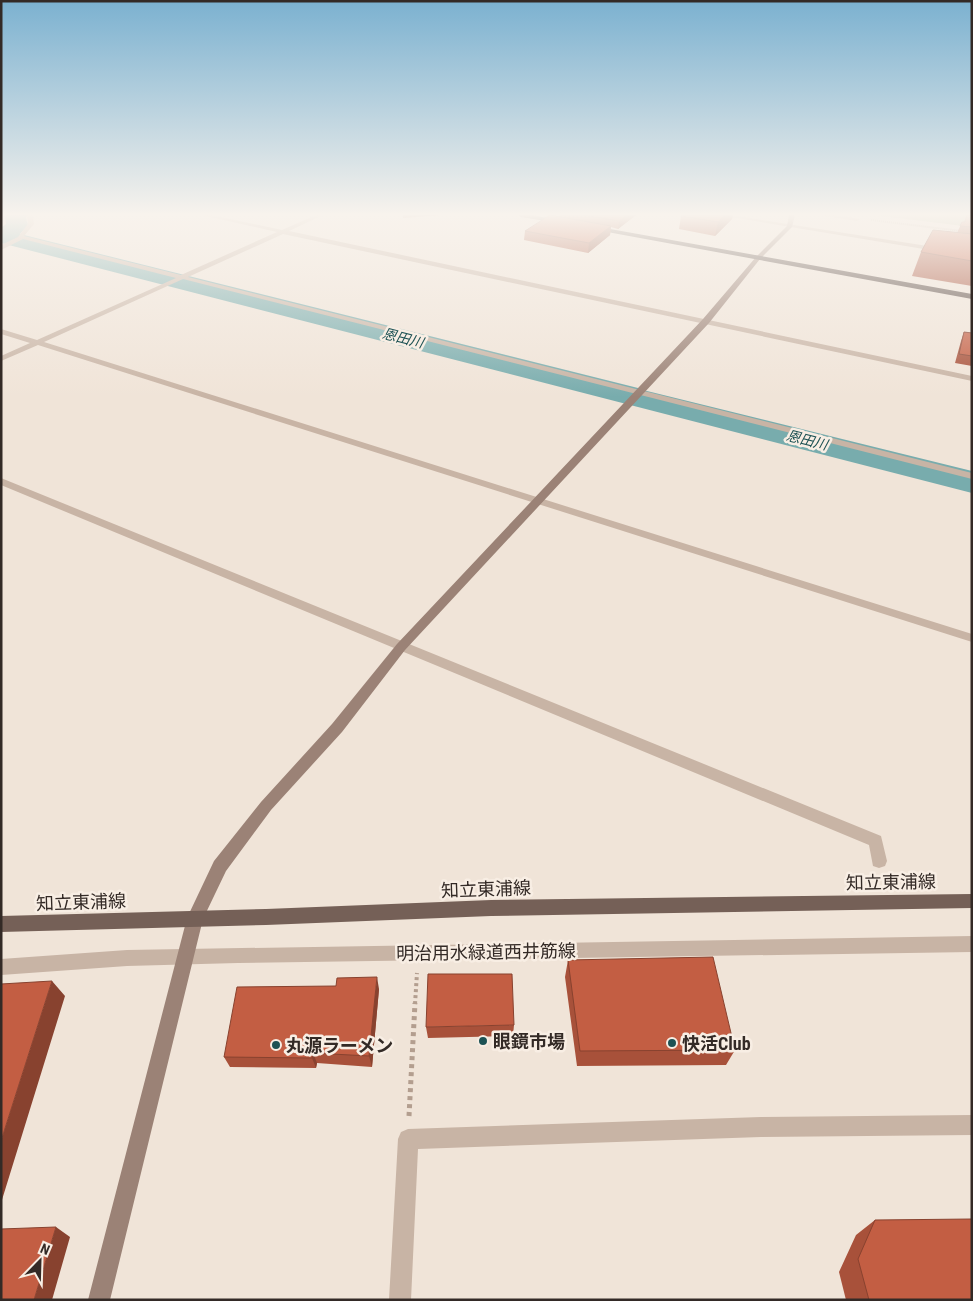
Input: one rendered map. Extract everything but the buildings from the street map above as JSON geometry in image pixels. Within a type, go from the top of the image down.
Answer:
[{"type":"highway","points":[[855,276],[972,297]]},
{"type":"main road","name":"知立東浦線","points":[[1,924],[266,917],[491,908],[972,901]]},
{"type":"street","points":[[171,276],[972,476]]},
{"type":"street","points":[[1,359],[185,276]]},
{"type":"street","points":[[490,276],[972,379]]},
{"type":"street","points":[[99,1300],[187,957],[195,918],[220,866],[266,806],[337,728],[401,647],[706,321],[743,276]]},
{"type":"street","points":[[1,331],[972,638]]},
{"type":"street","points":[[1,481],[876,841],[879,861]]},
{"type":"street","name":"明治用水緑道西井筋線","points":[[1,967],[127,958],[972,944]]},
{"type":"street","points":[[400,1300],[408,1139],[761,1127],[972,1125]]},
{"type":"path","points":[[408,1139],[418,953]]},
{"type":"waterway","name":"恩田川","points":[[157,276],[170,279]]},
{"type":"waterway","name":"恩田川","points":[[179,281],[627,395]]},
{"type":"waterway","name":"恩田川","points":[[643,399],[972,482]]},
{"type":"place","name":"眼鏡市場","points":[[483,1041]]},
{"type":"place","name":"快活Club","points":[[672,1043]]},
{"type":"place","name":"丸源ラーメン","points":[[276,1045]]}]
